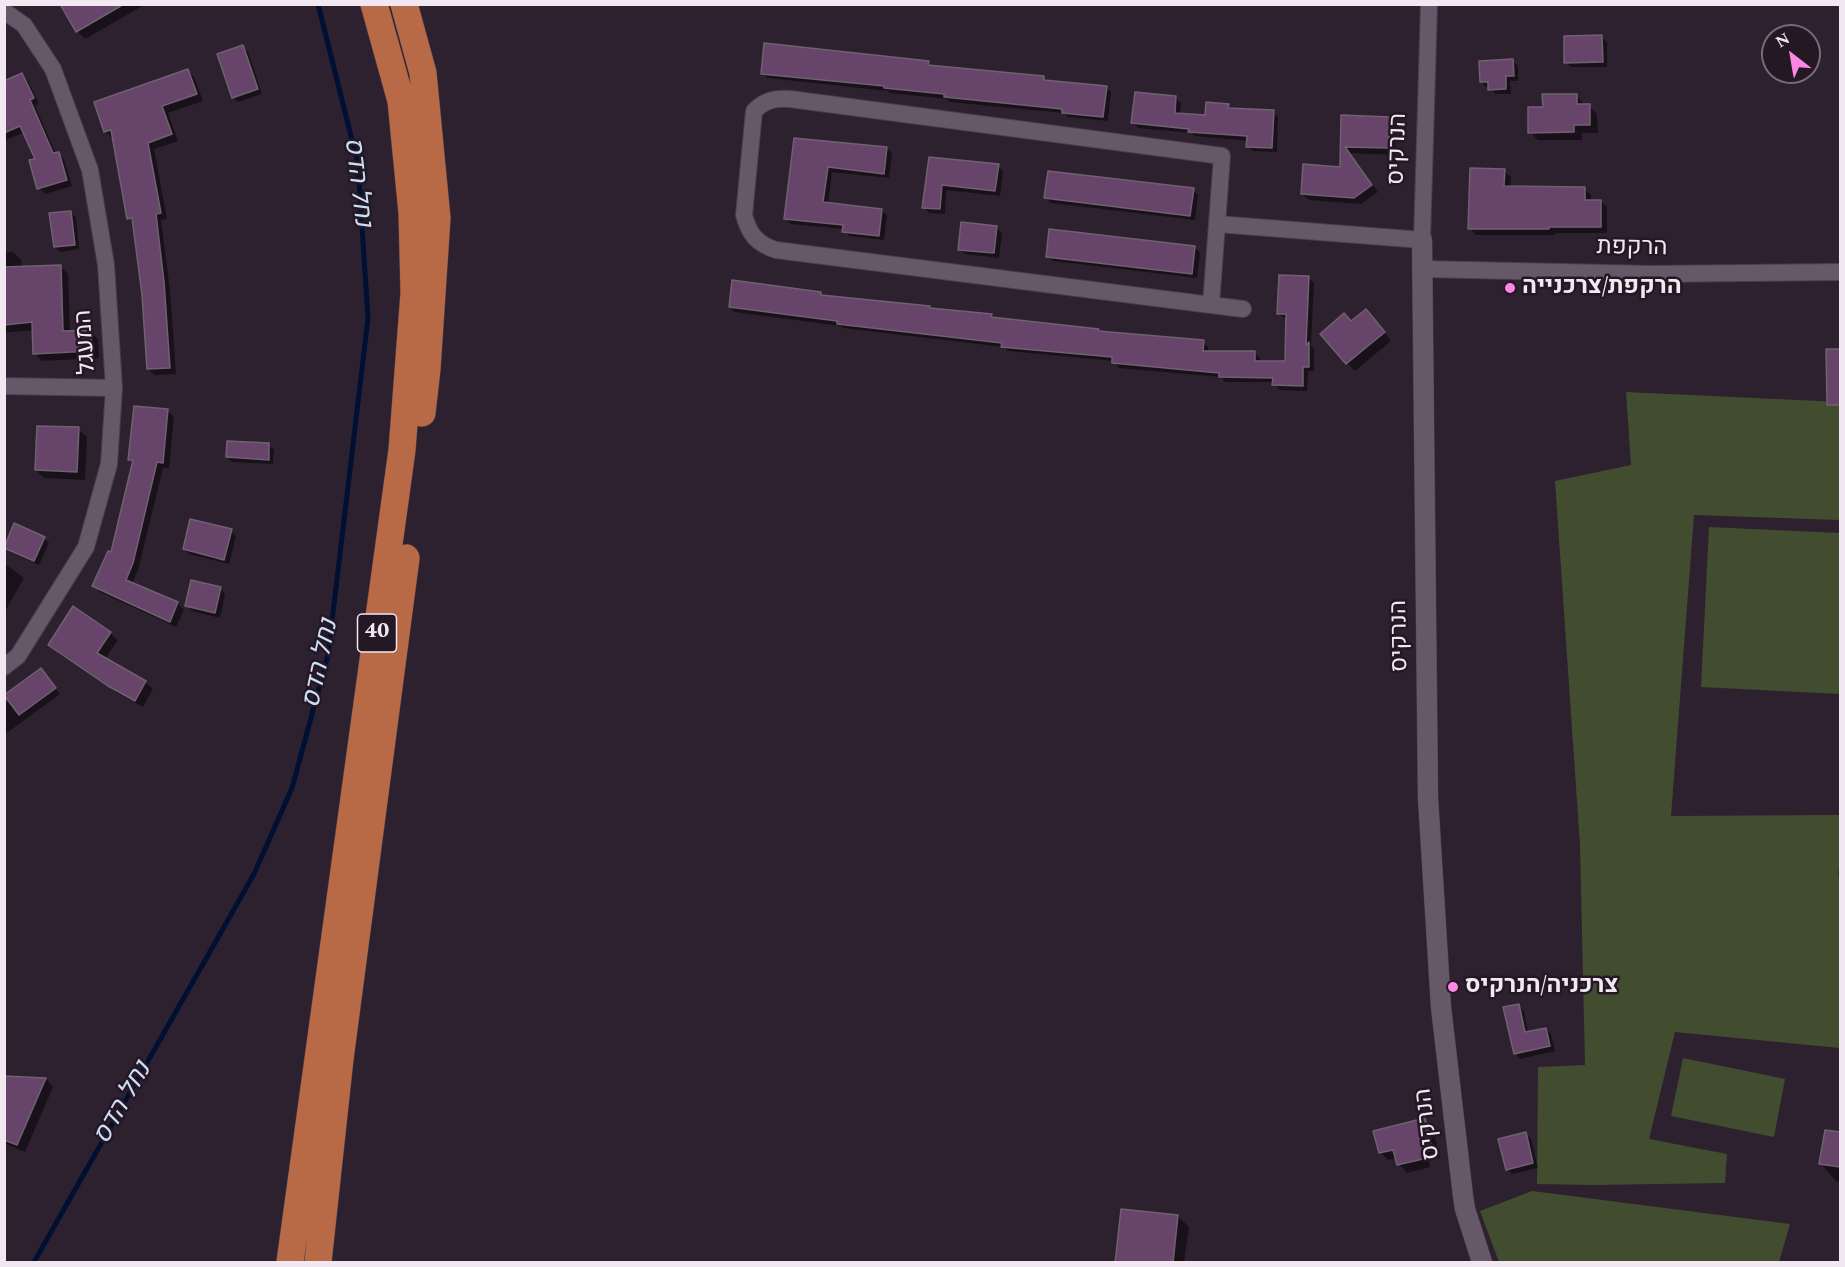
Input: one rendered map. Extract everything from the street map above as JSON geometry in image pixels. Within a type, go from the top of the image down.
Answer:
[{"type":"highway","name":"40","points":[[290,1263],[402,450],[414,292],[412,213],[401,101],[374,4]]},
{"type":"highway","name":"40","points":[[318,1263],[340,1059],[395,647],[427,369],[437,218],[423,73],[405,4]]},
{"type":"street","name":"הנרקיס","points":[[1429,4],[1422,240],[1430,821],[1441,1007],[1464,1209],[1482,1263]]},
{"type":"street","name":"המעגל","points":[[4,11],[24,25],[53,69],[90,170],[106,265],[114,388],[109,464],[86,547],[18,656],[4,667]]},
{"type":"street","points":[[1211,304],[1222,156],[790,99],[777,98],[763,103],[754,111],[744,215],[753,237],[763,245],[776,250],[1243,309]]},
{"type":"street","points":[[1217,224],[1422,240]]},
{"type":"street","name":"הרקפת","points":[[1423,269],[1652,274],[1840,272]]},
{"type":"street","points":[[4,386],[114,388]]},
{"type":"green space","points":[[1626,392],[1840,402],[1840,520],[1694,515],[1671,816],[1840,815],[1838,876],[1840,877],[1840,1048],[1675,1032],[1649,1139],[1727,1154],[1725,1183],[1537,1184],[1538,1067],[1585,1065],[1580,845],[1555,481],[1631,465]]},
{"type":"green space","points":[[1709,527],[1840,533],[1840,694],[1701,687]]},
{"type":"green space","points":[[1683,1058],[1785,1079],[1774,1137],[1671,1116]]},
{"type":"green space","points":[[1532,1191],[1790,1224],[1779,1262],[1499,1262],[1480,1211]]},
{"type":"building","points":[[60,4],[124,4],[76,32]]},
{"type":"building","points":[[1602,35],[1603,62],[1564,63],[1564,36]]},
{"type":"building","points":[[764,43],[929,61],[928,65],[1044,76],[1044,80],[1107,86],[1103,117],[1062,113],[1062,109],[944,97],[944,94],[884,88],[884,86],[761,74]]},
{"type":"building","points":[[243,45],[258,89],[232,98],[217,54]]},
{"type":"building","points":[[1513,59],[1514,76],[1506,76],[1506,89],[1488,90],[1488,82],[1480,82],[1479,61]]},
{"type":"building","points":[[188,69],[197,94],[162,106],[172,134],[148,143],[161,213],[156,214],[164,282],[170,368],[147,369],[142,295],[132,218],[127,219],[111,130],[104,132],[94,102]]},
{"type":"building","points":[[22,73],[34,98],[30,100],[53,153],[59,152],[67,180],[37,189],[29,160],[35,159],[20,126],[4,133],[4,81]]},
{"type":"building","points":[[1135,92],[1176,96],[1175,113],[1205,115],[1206,102],[1229,104],[1228,108],[1274,110],[1272,148],[1246,147],[1247,136],[1188,132],[1189,129],[1131,123]]},
{"type":"building","points":[[1542,94],[1577,94],[1577,104],[1590,104],[1590,125],[1574,125],[1574,132],[1528,133],[1528,107],[1543,107]]},
{"type":"building","points":[[1341,115],[1390,117],[1389,148],[1345,147],[1372,185],[1354,198],[1301,194],[1303,164],[1340,167]]},
{"type":"building","points":[[794,138],[887,147],[884,174],[828,167],[823,202],[882,209],[879,236],[842,232],[843,225],[784,219]]},
{"type":"building","points":[[929,157],[999,164],[995,191],[942,185],[940,209],[922,208]]},
{"type":"building","points":[[1470,168],[1505,169],[1504,186],[1585,187],[1585,200],[1601,200],[1601,227],[1468,229]]},
{"type":"building","points":[[1048,171],[1194,188],[1190,216],[1044,198]]},
{"type":"building","points":[[71,211],[75,245],[54,247],[49,213]]},
{"type":"building","points":[[961,222],[997,226],[994,253],[958,250]]},
{"type":"building","points":[[1049,229],[1195,246],[1192,274],[1046,257]]},
{"type":"building","points":[[61,265],[63,331],[91,330],[92,351],[33,354],[32,322],[4,325],[4,267]]},
{"type":"building","points":[[1279,275],[1309,276],[1306,345],[1309,342],[1309,367],[1303,367],[1303,386],[1272,385],[1273,378],[1219,377],[1219,373],[1112,363],[1112,357],[1001,347],[1002,343],[837,324],[837,321],[729,307],[732,280],[821,292],[821,295],[992,314],[991,317],[1099,329],[1098,331],[1204,340],[1203,351],[1255,351],[1255,361],[1285,361],[1286,314],[1277,314]]},
{"type":"building","points":[[1366,309],[1385,332],[1346,364],[1320,334],[1344,313],[1351,321]]},
{"type":"building","points":[[1826,349],[1840,349],[1840,405],[1827,405]]},
{"type":"building","points":[[134,406],[168,409],[163,463],[157,462],[133,563],[126,580],[178,602],[170,622],[92,586],[108,551],[111,552],[133,460],[128,460]]},
{"type":"building","points":[[37,426],[79,427],[77,472],[35,470]]},
{"type":"building","points":[[227,441],[269,443],[269,460],[226,457]]},
{"type":"building","points":[[190,519],[232,529],[224,560],[183,549]]},
{"type":"building","points":[[14,523],[45,537],[34,561],[4,548]]},
{"type":"building","points":[[191,580],[221,587],[215,613],[185,606]]},
{"type":"building","points":[[73,606],[111,632],[97,653],[146,681],[135,701],[108,686],[48,645]]},
{"type":"building","points":[[41,668],[56,688],[19,715],[4,695]]},
{"type":"building","points":[[1519,1004],[1525,1032],[1546,1028],[1550,1046],[1514,1054],[1503,1007]]},
{"type":"building","points":[[4,1076],[46,1078],[17,1145],[4,1140]]},
{"type":"building","points":[[1425,1118],[1433,1150],[1421,1152],[1423,1159],[1397,1165],[1393,1150],[1379,1153],[1373,1131]]},
{"type":"building","points":[[1825,1130],[1840,1132],[1840,1167],[1819,1164]]},
{"type":"building","points":[[1526,1132],[1533,1163],[1506,1170],[1498,1139]]},
{"type":"building","points":[[1121,1209],[1178,1215],[1173,1263],[1115,1263]]},
{"type":"waterway","name":"נחל הדס","points":[[34,1262],[254,874],[292,788],[328,655],[368,318],[358,164],[318,4]]},
{"type":"place","name":"הרקפת/צרכנייה","points":[[1510,288]]},
{"type":"place","name":"צרכניה/הנרקיס","points":[[1453,987]]}]
